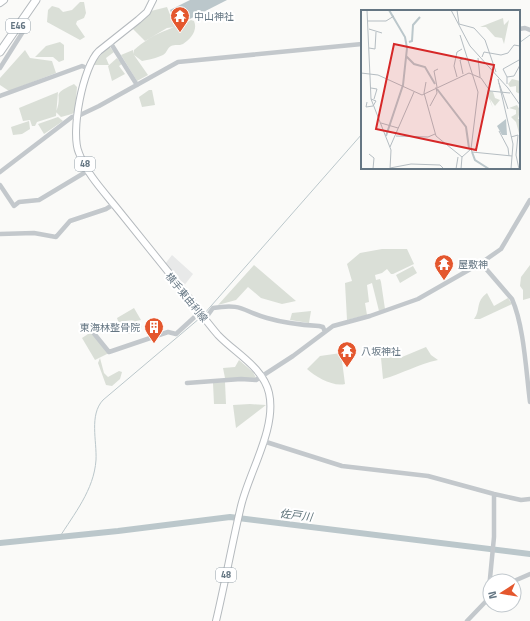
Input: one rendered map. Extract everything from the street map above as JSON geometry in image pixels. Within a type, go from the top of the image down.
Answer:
[{"type":"highway","name":"E46","points":[[0,44],[30,0]]},
{"type":"highway","name":"E46","points":[[0,52],[36,0]]},
{"type":"main road","points":[[0,3],[4,0]]},
{"type":"main road","name":"横手東由利線","points":[[153,0],[147,12],[96,54],[87,68],[78,116],[77,145],[78,153],[88,170],[114,204],[205,319],[227,344],[253,366],[262,377],[269,392],[270,404],[263,441],[241,504],[216,621]]},
{"type":"street","points":[[520,29],[530,30]]},
{"type":"street","points":[[0,68],[24,30]]},
{"type":"street","points":[[110,42],[136,85]]},
{"type":"street","points":[[0,172],[60,124],[72,117],[78,116],[178,62],[361,44]]},
{"type":"street","points":[[0,96],[82,66],[87,68]]},
{"type":"street","points":[[0,185],[14,206],[19,202],[39,200],[88,170]]},
{"type":"street","points":[[187,383],[241,378],[256,380],[333,326],[406,304],[481,263],[501,250],[530,200]]},
{"type":"street","points":[[0,234],[34,233],[56,237],[70,221],[106,209],[114,204]]},
{"type":"street","points":[[481,263],[512,299],[514,304],[519,321],[530,402]]},
{"type":"street","points":[[205,319],[213,308],[237,306],[265,318],[323,327],[325,332]]},
{"type":"street","points":[[92,331],[109,352],[168,332],[176,334],[200,312]]},
{"type":"street","points":[[263,441],[342,466],[428,476],[494,494],[521,500],[530,499]]},
{"type":"street","points":[[491,573],[494,494]]},
{"type":"street","points":[[468,621],[482,606]]},
{"type":"shaded area","points":[[190,0],[227,0],[176,26],[170,10]]},
{"type":"shaded area","points":[[80,2],[84,2],[86,13],[84,18],[77,21],[76,24],[85,37],[80,40],[47,22],[48,10],[52,6],[59,8],[63,12],[72,10]]},
{"type":"shaded area","points":[[167,7],[175,27],[167,28],[145,41],[133,29],[151,11]]},
{"type":"shaded area","points":[[191,20],[194,21],[195,24],[194,31],[189,40],[183,44],[171,46],[163,55],[142,61],[134,55],[148,75],[137,81],[121,55],[133,50],[134,54],[134,50],[149,38]]},
{"type":"shaded area","points":[[60,42],[64,45],[64,60],[59,62],[53,57],[35,57],[46,46]]},
{"type":"shaded area","points":[[109,46],[114,52],[106,58],[109,65],[92,65]]},
{"type":"shaded area","points":[[25,50],[30,58],[52,61],[56,73],[9,91],[0,85],[0,78]]},
{"type":"shaded area","points":[[117,58],[122,64],[119,66],[125,74],[112,81],[108,66]]},
{"type":"shaded area","points":[[74,84],[77,87],[75,112],[61,117],[56,112],[59,101],[59,93]]},
{"type":"shaded area","points":[[149,90],[152,90],[155,105],[142,107],[139,97]]},
{"type":"shaded area","points":[[58,92],[56,116],[37,122],[35,126],[32,126],[30,120],[23,121],[19,108]]},
{"type":"shaded area","points":[[58,117],[63,121],[44,134],[38,124]]},
{"type":"shaded area","points":[[29,121],[30,129],[22,134],[13,135],[11,127]]},
{"type":"shaded area","points":[[382,249],[407,249],[414,264],[393,274],[391,274],[387,269],[382,273],[375,275],[376,280],[380,279],[381,282],[385,309],[379,311],[372,283],[367,285],[369,302],[365,303],[367,315],[347,320],[345,283],[352,281],[347,264],[360,253]]},
{"type":"shaded area","points":[[172,255],[193,274],[183,287],[165,264]]},
{"type":"shaded area","points":[[254,265],[296,301],[282,304],[261,298],[248,287],[236,300],[218,305]]},
{"type":"shaded area","points":[[530,265],[530,298],[523,300],[523,290],[520,286],[521,277]]},
{"type":"shaded area","points":[[413,266],[417,273],[400,283],[396,275]]},
{"type":"shaded area","points":[[487,293],[494,306],[508,298],[512,304],[480,319],[474,319],[479,303],[483,296]]},
{"type":"shaded area","points":[[134,308],[141,320],[136,321],[141,324],[142,328],[128,334],[124,323],[135,320],[125,321],[119,324],[117,318]]},
{"type":"shaded area","points":[[311,311],[309,323],[290,320],[292,313]]},
{"type":"shaded area","points":[[91,332],[109,353],[95,360],[82,338]]},
{"type":"shaded area","points":[[426,347],[431,355],[438,360],[383,379],[381,358],[402,357]]},
{"type":"shaded area","points":[[341,353],[345,384],[340,385],[330,383],[307,369],[320,356]]},
{"type":"shaded area","points":[[100,358],[104,373],[108,377],[119,371],[122,372],[120,379],[112,386],[106,385],[98,363]]},
{"type":"shaded area","points":[[239,360],[253,372],[256,378],[225,378],[223,368],[235,367]]},
{"type":"shaded area","points":[[225,382],[226,404],[214,404],[213,383]]},
{"type":"shaded area","points":[[233,405],[266,405],[236,428]]},
{"type":"waterway","points":[[520,42],[530,35]]},
{"type":"waterway","points":[[204,314],[361,135]]},
{"type":"waterway","points":[[59,538],[77,511],[91,481],[96,460],[95,421],[99,406],[103,400],[200,318]]},
{"type":"waterway","name":"佐戸川","points":[[0,543],[118,531],[230,517],[530,554]]},
{"type":"place","name":"中山神社","points":[[180,33]]},
{"type":"place","name":"屋敷神","points":[[444,281]]},
{"type":"place","name":"東海林整骨院","points":[[154,344]]},
{"type":"place","name":"八坂神社","points":[[347,368]]}]
